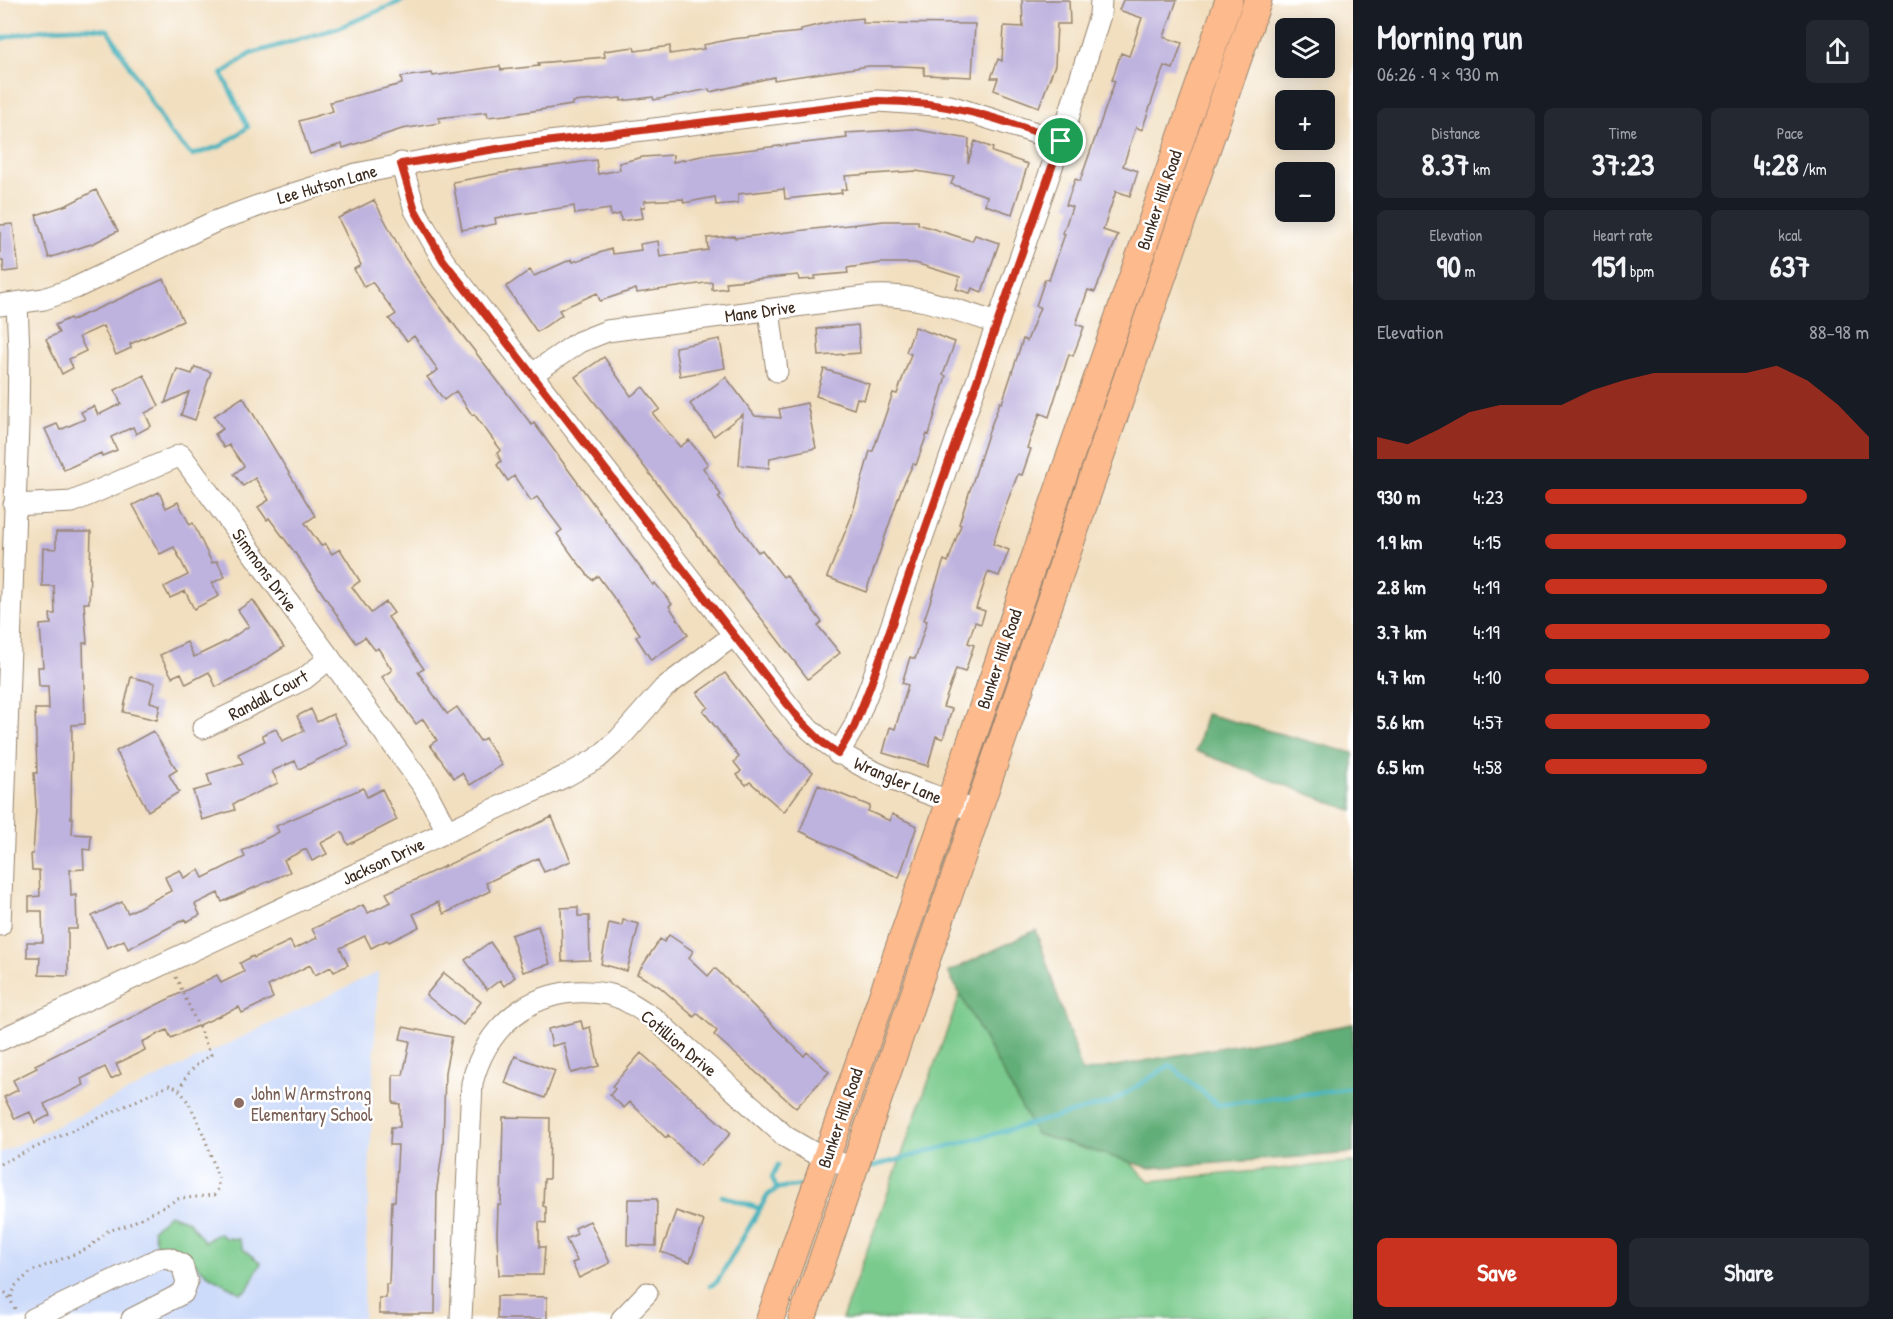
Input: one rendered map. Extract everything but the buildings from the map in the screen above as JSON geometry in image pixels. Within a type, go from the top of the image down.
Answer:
[{"type":"main road","name":"Bunker Hill Road","points":[[770,1319],[1229,0]]},
{"type":"main road","name":"Bunker Hill Road","points":[[802,1319],[1258,0]]},
{"type":"street","points":[[838,754],[854,727],[871,684],[1061,141],[1100,15],[1101,0]]},
{"type":"street","name":"Lee Hutson Lane","points":[[9,305],[44,299],[75,288],[213,222],[323,183],[401,164],[501,147],[878,101],[916,101],[950,106],[1061,141]]},
{"type":"street","name":"Wrangler Lane","points":[[401,164],[415,210],[430,240],[531,375],[799,719],[838,754],[875,774],[976,812]]},
{"type":"street","name":"Mane Drive","points":[[531,375],[579,342],[607,331],[897,294],[919,298],[997,323]]},
{"type":"street","points":[[0,925],[20,351],[9,305]]},
{"type":"street","points":[[769,310],[777,371]]},
{"type":"street","name":"Simmons Drive","points":[[14,505],[72,502],[181,455],[424,787],[447,831]]},
{"type":"street","name":"Jackson Drive","points":[[0,1040],[566,776],[598,758],[619,739],[664,688],[734,634]]},
{"type":"street","name":"Randall Court","points":[[203,728],[304,679],[330,658]]},
{"type":"street","name":"Cotillion Drive","points":[[461,1319],[472,1083],[477,1062],[493,1036],[507,1019],[529,1004],[557,994],[581,992],[608,994],[633,1005],[656,1019],[786,1137],[853,1168]]},
{"type":"street","points":[[33,1319],[158,1259],[169,1257],[182,1265],[187,1282],[183,1293],[132,1319]]},
{"type":"street","points":[[622,1319],[647,1293]]},
{"type":"path","points":[[176,977],[181,993],[211,1055],[197,1063],[186,1075],[180,1090]]},
{"type":"path","points":[[0,1164],[166,1087],[174,1086],[180,1090],[191,1107],[216,1171],[216,1193],[212,1196],[178,1198],[128,1225],[108,1231],[87,1249],[32,1271],[15,1286],[11,1298]]},
{"type":"path","points":[[0,1289],[11,1298],[21,1319]]},
{"type":"shaded area","name":"John W Armstrong Elementary School","points":[[378,972],[363,1319],[0,1319],[0,1153]]},
{"type":"green space","points":[[1206,714],[1353,753],[1353,811],[1196,751]]},
{"type":"green space","points":[[1036,930],[1082,1072],[1353,1024],[1353,1153],[1150,1168],[1036,1134],[948,972]]},
{"type":"green space","points":[[960,995],[1149,1181],[1353,1162],[1353,1319],[842,1319]]},
{"type":"green space","points":[[169,1214],[188,1221],[205,1242],[219,1233],[225,1238],[239,1239],[243,1249],[261,1263],[247,1290],[241,1293],[211,1277],[180,1249],[156,1244],[153,1229]]},
{"type":"waterway","points":[[0,39],[53,29],[108,30],[170,133],[192,155],[221,146],[248,127],[222,74],[250,54],[338,28],[404,0]]},
{"type":"waterway","points":[[871,1167],[1112,1102],[1170,1065],[1218,1105],[1353,1088]]},
{"type":"waterway","points":[[777,1189],[772,1177],[778,1165]]},
{"type":"waterway","points":[[710,1286],[717,1282],[768,1195],[779,1188],[804,1185]]},
{"type":"waterway","points":[[722,1196],[758,1208]]},
{"type":"place","name":"John W Armstrong Elementary School","points":[[239,1103]]},
{"type":"route","points":[[878,101],[916,101],[950,106],[990,116],[1061,141],[871,684],[854,727],[838,754],[799,719],[443,260],[415,210],[401,164],[467,152],[878,101]]}]
